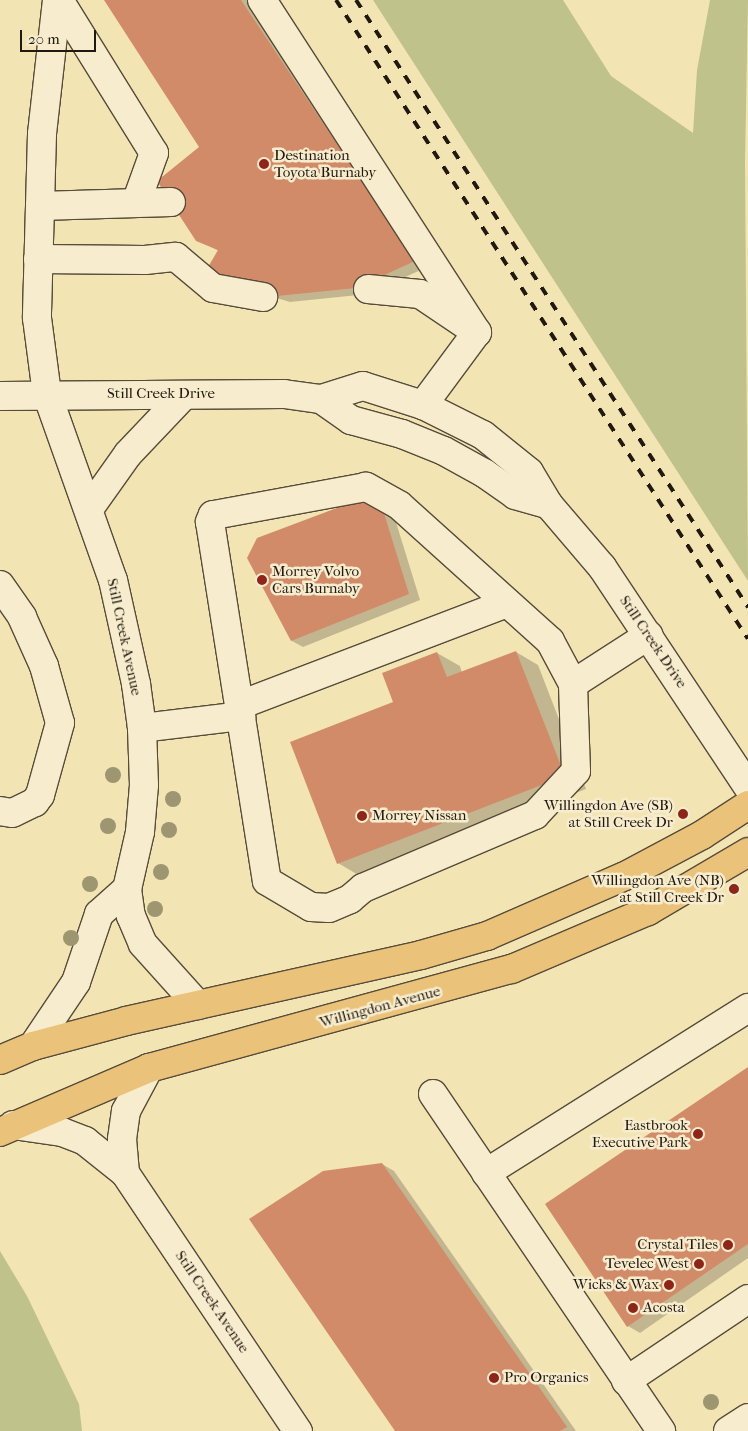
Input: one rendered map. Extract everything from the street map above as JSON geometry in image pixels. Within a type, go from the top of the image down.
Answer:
[{"type":"main road","points":[[0,1060],[33,1046],[198,1005],[421,956],[487,936],[625,876],[716,826],[748,805]]},
{"type":"main road","name":"Willingdon Avenue","points":[[6,1128],[149,1068],[512,969],[648,911],[743,855]]},
{"type":"street","points":[[58,0],[154,153],[136,203]]},
{"type":"street","name":"Still Creek Avenue","points":[[58,0],[42,134],[38,259],[37,318],[47,394],[89,509],[125,630],[142,728],[144,785],[140,832],[127,889],[131,916],[143,944],[198,1005]]},
{"type":"street","points":[[262,0],[477,332]]},
{"type":"street","points":[[40,206],[171,202]]},
{"type":"street","points":[[38,259],[145,260],[176,257],[213,288],[263,297]]},
{"type":"street","points":[[368,289],[420,294],[477,332]]},
{"type":"street","points":[[423,405],[477,332]]},
{"type":"street","name":"Still Creek Drive","points":[[0,396],[47,394],[284,394],[321,399],[363,386],[423,405],[483,436],[529,472],[549,505],[602,567],[649,635],[748,787]]},
{"type":"street","points":[[89,509],[128,454],[184,395]]},
{"type":"street","name":"Still Creek Drive","points":[[321,399],[351,420],[402,434],[444,451],[484,473],[515,495],[549,505]]},
{"type":"street","points":[[366,487],[399,505],[507,603],[550,641],[572,684],[576,771],[535,815],[363,888],[350,899],[329,908],[311,907],[267,881],[210,522],[217,513],[366,487]]},
{"type":"street","points":[[0,584],[22,617],[44,666],[60,722],[40,795],[35,802],[12,813],[0,811]]},
{"type":"street","points":[[142,728],[241,710],[507,603]]},
{"type":"street","points":[[572,684],[649,635]]},
{"type":"street","points":[[33,1046],[76,982],[99,914],[127,889]]},
{"type":"street","points":[[486,1173],[748,1008]]},
{"type":"street","name":"Still Creek Avenue","points":[[125,1173],[122,1139],[126,1112],[149,1068]]},
{"type":"street","points":[[433,1094],[626,1381],[662,1431]]},
{"type":"street","name":"Still Creek Avenue","points":[[6,1128],[62,1132],[85,1141],[125,1173],[298,1431]]},
{"type":"street","points":[[626,1381],[748,1299]]},
{"type":"street","points":[[728,1431],[748,1418]]},
{"type":"green space","points":[[373,0],[563,0],[611,76],[693,133],[697,70],[710,0],[748,0],[745,162],[748,581]]},
{"type":"green space","points":[[0,1251],[27,1296],[79,1404],[82,1431],[0,1431]]},
{"type":"building","name":"Destination Toyota Burnaby","points":[[104,0],[241,0],[415,261],[356,288],[277,296],[204,274],[218,250],[196,241],[157,181],[199,147]]},
{"type":"building","points":[[366,497],[383,510],[409,594],[291,641],[247,558],[257,538]]},
{"type":"building","points":[[516,651],[565,776],[337,864],[290,742],[393,702],[382,673],[437,652],[447,677]]},
{"type":"building","name":"Eastbrook Executive Park","points":[[748,1067],[748,1244],[627,1327],[545,1204]]},
{"type":"building","points":[[382,1163],[567,1427],[560,1431],[395,1431],[249,1219],[323,1171]]},
{"type":"railway","points":[[336,0],[748,639]]},
{"type":"railway","points":[[356,0],[748,607]]},
{"type":"place","name":"Destination Toyota Burnaby","points":[[264,164]]},
{"type":"place","name":"Morrey Volvo Cars Burnaby","points":[[262,580]]},
{"type":"place","name":"Willingdon Ave (SB) at Still Creek Dr","points":[[683,814]]},
{"type":"place","name":"Morrey Nissan","points":[[362,816]]},
{"type":"place","name":"Willingdon Ave (NB) at Still Creek Dr","points":[[734,889]]},
{"type":"place","name":"Eastbrook Executive Park","points":[[698,1134]]},
{"type":"place","name":"Crystal Tiles","points":[[728,1245]]},
{"type":"place","name":"Tevelec West","points":[[699,1264]]},
{"type":"place","name":"Wicks & Wax","points":[[669,1285]]},
{"type":"place","name":"Acosta","points":[[633,1308]]},
{"type":"place","name":"Pro Organics","points":[[494,1378]]}]
